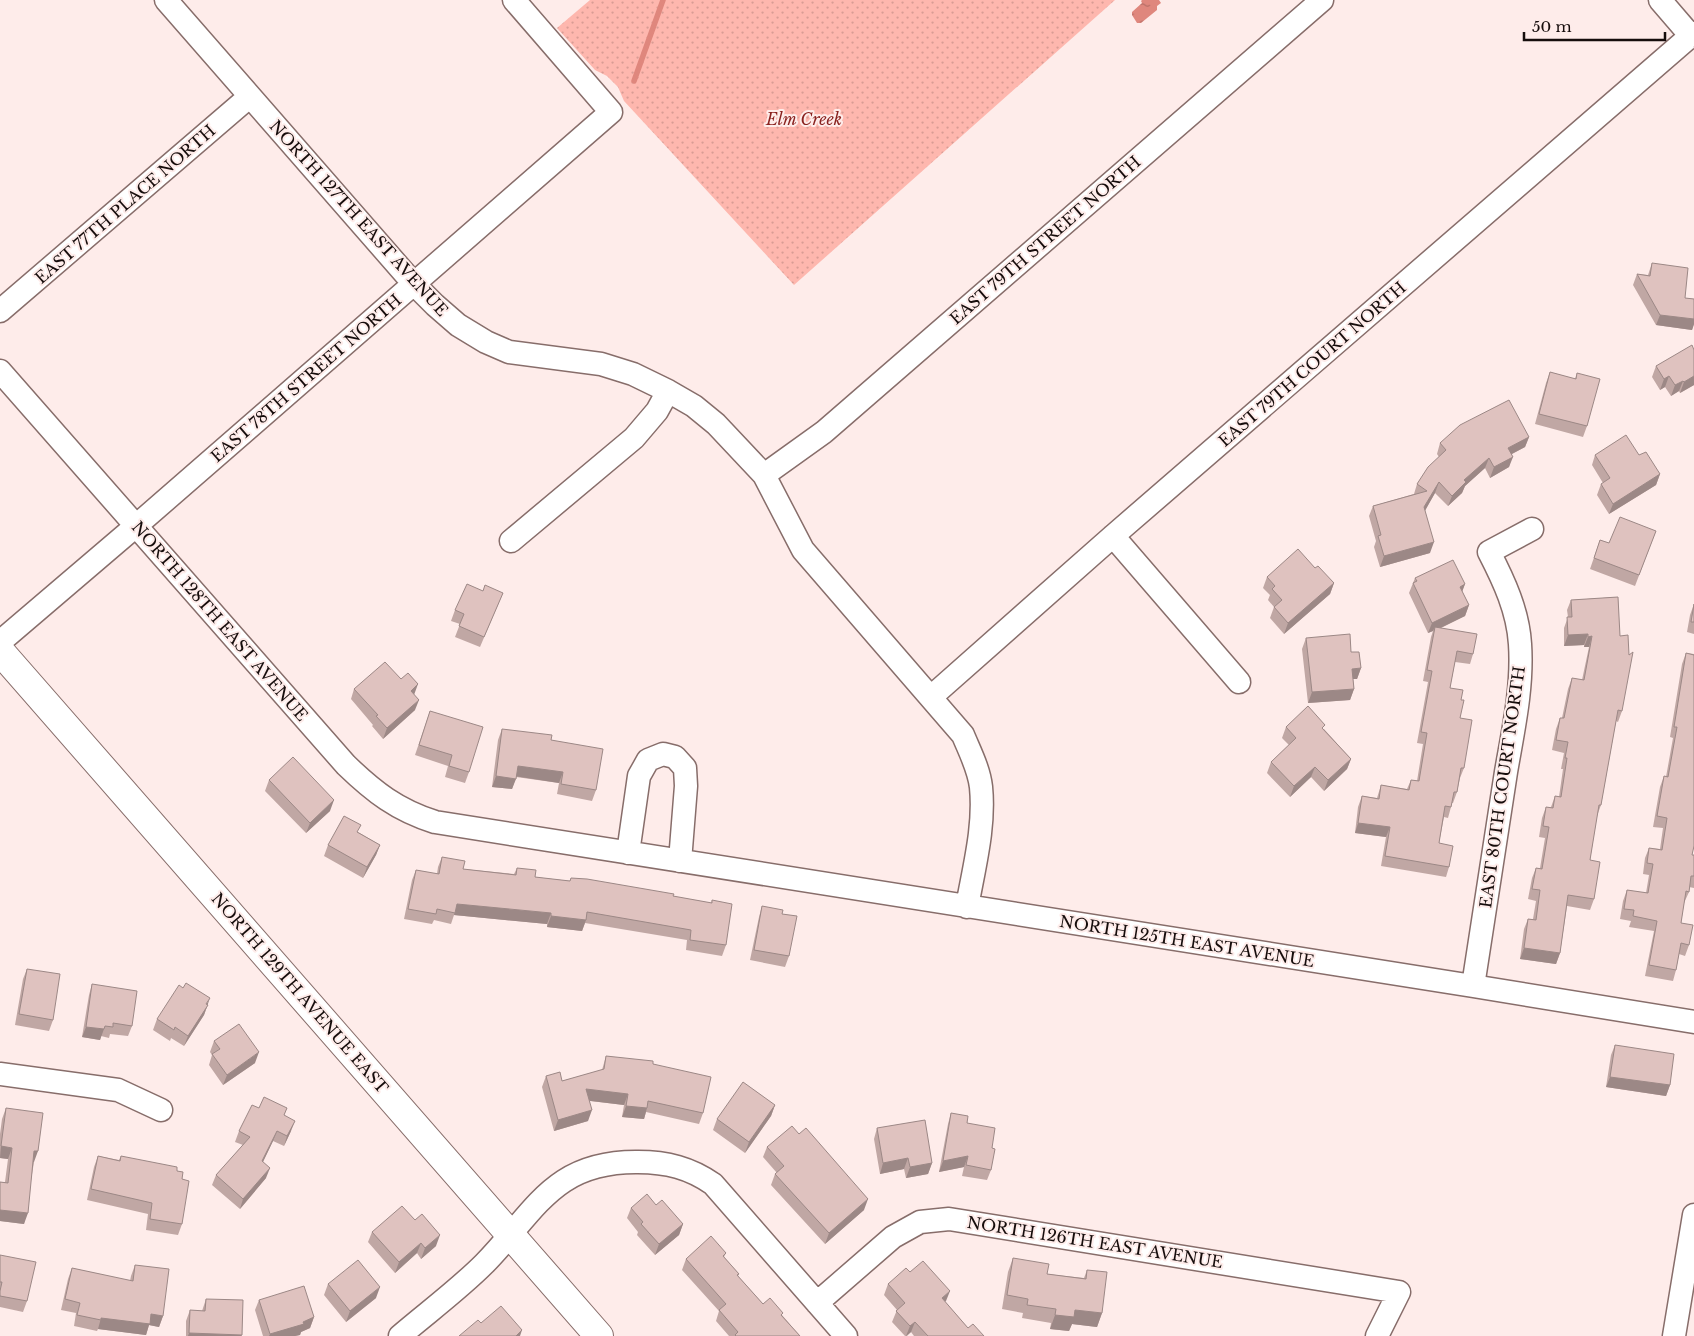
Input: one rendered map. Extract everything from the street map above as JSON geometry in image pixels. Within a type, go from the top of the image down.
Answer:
[{"type":"main road","name":"NORTH 129TH AVENUE EAST","points":[[0,650],[599,1336]]},
{"type":"street","name":"NORTH 127TH EAST AVENUE","points":[[166,0],[414,284],[458,325],[494,346],[509,352],[601,364],[633,374],[668,391],[694,406],[716,424],[764,475],[803,550],[963,736],[981,785],[982,820],[967,906]]},
{"type":"street","name":"EAST 78TH STREET NORTH","points":[[0,642],[137,526],[611,112],[514,0]]},
{"type":"street","name":"EAST 79TH STREET NORTH","points":[[764,475],[824,432],[1322,0]]},
{"type":"street","points":[[1660,0],[1692,35]]},
{"type":"street","name":"EAST 79TH COURT NORTH","points":[[931,697],[1113,536],[1692,35]]},
{"type":"street","name":"EAST 77TH PLACE NORTH","points":[[0,311],[249,97]]},
{"type":"street","name":"NORTH 128TH EAST AVENUE","points":[[0,371],[346,765],[370,788],[391,803],[414,815],[435,822],[469,828]]},
{"type":"street","points":[[511,541],[634,438],[657,410],[668,391]]},
{"type":"street","name":"EAST 80TH COURT NORTH","points":[[1473,986],[1521,666],[1516,615],[1490,552],[1532,529]]},
{"type":"street","points":[[1113,536],[1239,682]]},
{"type":"street","points":[[628,853],[639,776],[648,760],[663,754],[675,757],[685,768],[686,786],[680,861]]},
{"type":"street","name":"NORTH 125TH EAST AVENUE","points":[[469,828],[1694,1022]]},
{"type":"street","points":[[0,1074],[118,1090],[160,1110]]},
{"type":"street","points":[[400,1336],[478,1268],[537,1202],[559,1184],[590,1168],[606,1163],[627,1162],[658,1162],[676,1166],[698,1174],[713,1184],[846,1336]]},
{"type":"street","points":[[1674,1336],[1694,1215]]},
{"type":"street","name":"NORTH 126TH EAST AVENUE","points":[[817,1303],[893,1237],[920,1222],[949,1219],[1399,1292],[1378,1336]]},
{"type":"green space","name":"Elm Creek","points":[[590,0],[1115,0],[794,285],[624,101],[618,87],[607,76],[595,70],[557,28]]},
{"type":"water","points":[[1142,0],[1159,0],[1161,3],[1157,6],[1157,10],[1141,23],[1137,23],[1132,12],[1142,3]]},
{"type":"building","points":[[1652,263],[1688,268],[1685,298],[1694,299],[1694,319],[1660,315],[1637,274],[1650,276]]},
{"type":"building","points":[[1692,345],[1694,350],[1694,376],[1675,385],[1669,376],[1664,379],[1656,366]]},
{"type":"building","points":[[1550,372],[1576,379],[1577,373],[1600,379],[1587,426],[1539,414]]},
{"type":"building","points":[[1509,400],[1529,437],[1508,448],[1513,457],[1494,467],[1489,458],[1464,480],[1466,482],[1452,496],[1439,482],[1424,507],[1434,542],[1384,556],[1378,536],[1381,535],[1373,506],[1427,491],[1417,484],[1428,467],[1446,450],[1440,443],[1460,425]]},
{"type":"building","points":[[1626,435],[1639,455],[1646,452],[1660,474],[1613,504],[1601,484],[1610,478],[1595,455]]},
{"type":"building","points":[[1620,517],[1656,531],[1639,575],[1594,558],[1600,540],[1609,543]]},
{"type":"building","points":[[1298,549],[1315,568],[1318,566],[1334,583],[1288,623],[1274,607],[1282,600],[1272,589],[1275,586],[1267,577]]},
{"type":"building","points":[[1453,560],[1465,584],[1460,587],[1469,605],[1432,623],[1413,583],[1417,581],[1415,578]]},
{"type":"building","points":[[467,584],[483,591],[485,585],[503,593],[484,637],[459,626],[464,614],[455,610]]},
{"type":"building","points":[[1618,597],[1620,636],[1628,635],[1629,655],[1633,652],[1622,711],[1618,710],[1590,860],[1600,862],[1594,899],[1568,895],[1560,953],[1524,948],[1528,919],[1536,920],[1540,890],[1532,889],[1536,868],[1542,869],[1549,827],[1543,826],[1546,807],[1553,808],[1555,796],[1561,797],[1568,742],[1556,740],[1560,718],[1564,718],[1572,678],[1584,680],[1592,636],[1588,637],[1588,634],[1568,635],[1567,617],[1572,617],[1571,600]]},
{"type":"building","points":[[1694,604],[1694,622],[1691,622]]},
{"type":"building","points":[[1435,627],[1477,634],[1473,654],[1457,651],[1450,688],[1463,690],[1461,700],[1464,700],[1460,718],[1472,720],[1464,768],[1461,768],[1457,792],[1454,792],[1451,807],[1445,806],[1439,843],[1453,846],[1449,867],[1385,856],[1390,827],[1358,823],[1362,796],[1379,799],[1381,785],[1409,790],[1411,780],[1419,781],[1427,733],[1421,732],[1432,671],[1427,670]]},
{"type":"building","points":[[1350,634],[1351,652],[1359,652],[1361,668],[1352,669],[1354,689],[1312,692],[1306,638]]},
{"type":"building","points":[[1686,653],[1694,655],[1694,846],[1692,855],[1694,855],[1694,876],[1691,876],[1689,892],[1686,891],[1681,923],[1693,925],[1689,945],[1681,943],[1676,970],[1649,965],[1657,921],[1633,916],[1634,910],[1624,909],[1627,890],[1648,893],[1653,864],[1647,863],[1649,848],[1662,850],[1667,818],[1657,816],[1664,776],[1668,777],[1677,727],[1674,727]]},
{"type":"building","points":[[385,662],[401,679],[408,673],[418,684],[411,691],[419,700],[387,728],[376,716],[378,715],[354,689]]},
{"type":"building","points":[[1308,706],[1325,725],[1322,728],[1351,759],[1328,780],[1315,767],[1294,786],[1271,762],[1296,738],[1286,727]]},
{"type":"building","points":[[430,711],[483,727],[469,772],[449,766],[452,755],[419,745]]},
{"type":"building","points":[[502,729],[552,735],[551,740],[603,749],[596,790],[561,784],[563,772],[518,766],[516,779],[496,776]]},
{"type":"building","points":[[293,757],[334,800],[310,823],[269,780]]},
{"type":"building","points":[[344,816],[361,825],[357,832],[380,845],[367,867],[328,845]]},
{"type":"building","points":[[442,857],[465,861],[463,869],[516,875],[517,868],[536,870],[535,877],[570,881],[571,878],[587,879],[674,894],[673,896],[712,903],[712,900],[732,904],[726,945],[690,940],[691,930],[587,912],[586,920],[551,916],[551,913],[457,904],[455,913],[437,909],[436,914],[408,909],[416,870],[439,874]]},
{"type":"building","points":[[762,906],[783,910],[782,914],[797,916],[789,956],[754,950]]},
{"type":"building","points":[[27,969],[60,974],[53,1020],[19,1014]]},
{"type":"building","points":[[186,983],[210,998],[206,1004],[208,1005],[188,1036],[175,1027],[174,1030],[157,1019],[179,985],[183,988]]},
{"type":"building","points":[[92,984],[137,991],[132,1026],[113,1023],[113,1027],[105,1026],[104,1029],[86,1027]]},
{"type":"building","points":[[239,1024],[259,1052],[227,1075],[212,1054],[220,1049],[214,1041]]},
{"type":"building","points":[[1615,1045],[1674,1054],[1670,1085],[1610,1077]]},
{"type":"building","points":[[606,1056],[653,1061],[653,1064],[711,1077],[703,1113],[648,1101],[647,1108],[626,1106],[628,1094],[586,1089],[592,1110],[558,1120],[546,1076],[560,1072],[562,1081],[604,1069]]},
{"type":"building","points":[[743,1082],[775,1105],[749,1142],[717,1119]]},
{"type":"building","points":[[264,1097],[287,1108],[284,1115],[295,1121],[287,1136],[277,1131],[262,1161],[270,1168],[243,1199],[216,1175],[250,1137],[239,1131],[252,1105],[259,1108]]},
{"type":"building","points":[[6,1108],[43,1113],[38,1151],[34,1151],[28,1213],[0,1210],[0,1182],[8,1183],[12,1148],[1,1146]]},
{"type":"building","points":[[951,1113],[968,1116],[967,1123],[995,1128],[992,1148],[995,1149],[991,1170],[966,1165],[968,1156],[943,1161]]},
{"type":"building","points":[[925,1120],[932,1163],[910,1167],[908,1158],[883,1163],[877,1128]]},
{"type":"building","points":[[792,1126],[799,1134],[806,1128],[868,1199],[829,1233],[775,1174],[784,1166],[767,1147]]},
{"type":"building","points":[[98,1156],[120,1161],[121,1156],[177,1167],[177,1171],[183,1172],[182,1179],[189,1181],[182,1224],[150,1219],[152,1203],[91,1189]]},
{"type":"building","points":[[647,1194],[656,1205],[662,1200],[683,1224],[659,1244],[641,1224],[643,1222],[631,1208]]},
{"type":"building","points":[[402,1206],[415,1220],[422,1214],[440,1235],[425,1248],[421,1243],[399,1262],[372,1232]]},
{"type":"building","points":[[711,1236],[726,1253],[723,1256],[739,1274],[737,1275],[763,1304],[770,1298],[783,1313],[781,1315],[800,1336],[735,1335],[738,1332],[719,1310],[726,1304],[686,1259]]},
{"type":"building","points":[[0,1255],[36,1262],[27,1301],[0,1296],[2,1282],[0,1282]]},
{"type":"building","points":[[1013,1258],[1049,1264],[1047,1274],[1086,1279],[1087,1270],[1107,1272],[1102,1313],[1075,1310],[1074,1317],[1055,1315],[1056,1309],[1027,1305],[1028,1299],[1007,1295]]},
{"type":"building","points":[[358,1260],[380,1287],[350,1311],[328,1284]]},
{"type":"building","points":[[923,1261],[950,1291],[942,1298],[968,1328],[973,1324],[984,1336],[928,1336],[915,1322],[910,1326],[896,1311],[905,1303],[888,1284],[906,1268],[910,1272]]},
{"type":"building","points":[[135,1265],[169,1269],[163,1316],[151,1314],[150,1324],[101,1318],[101,1320],[77,1315],[80,1303],[65,1299],[72,1268],[133,1281]]},
{"type":"building","points":[[304,1286],[314,1317],[303,1322],[304,1324],[270,1334],[259,1300]]},
{"type":"building","points":[[206,1299],[243,1300],[242,1335],[189,1333],[190,1310],[205,1311]]},
{"type":"building","points":[[501,1306],[522,1330],[516,1336],[459,1336],[478,1320],[481,1323]]},
{"type":"waterway","points":[[634,81],[663,0]]}]
